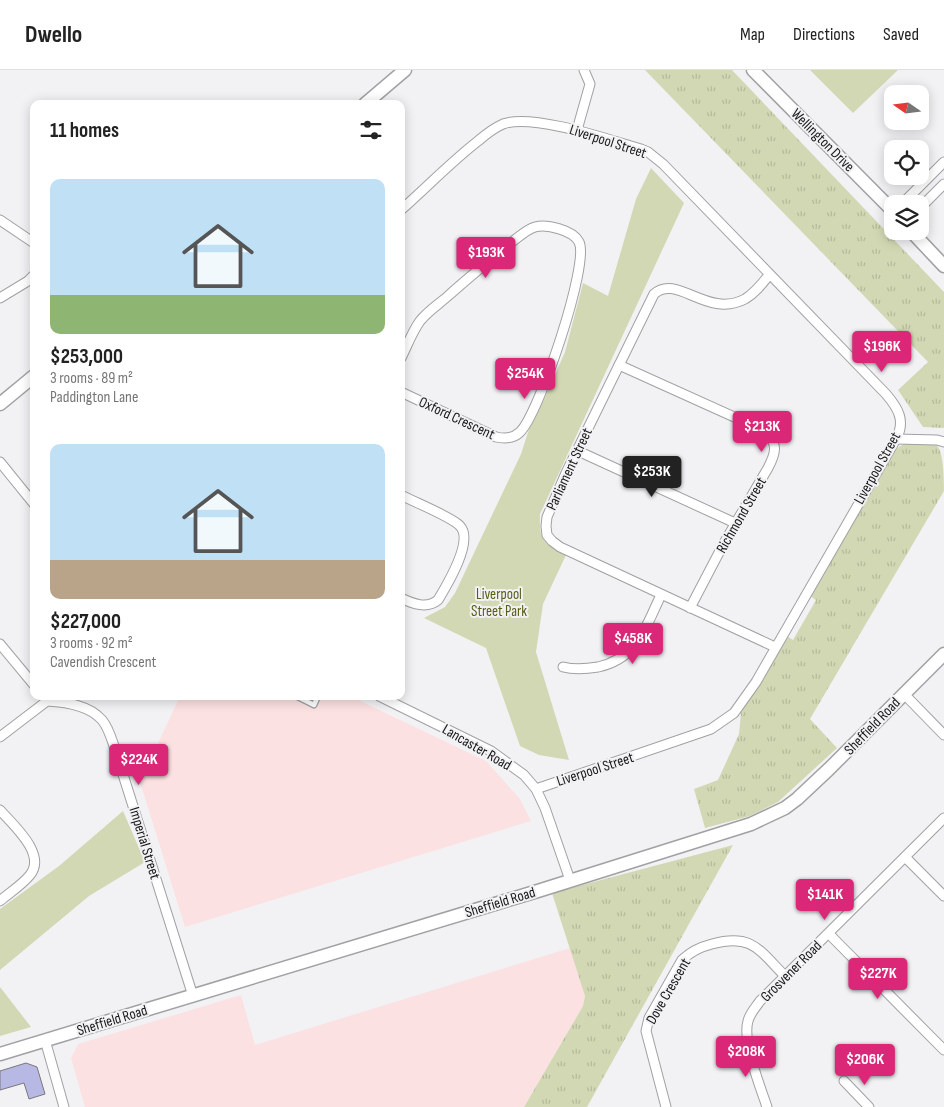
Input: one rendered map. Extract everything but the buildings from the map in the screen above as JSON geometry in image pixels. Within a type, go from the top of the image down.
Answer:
[{"type":"street","points":[[370,100],[405,70]]},
{"type":"street","points":[[577,130],[590,84],[584,70]]},
{"type":"street","name":"Wellington Drive","points":[[753,70],[884,202]]},
{"type":"street","name":"Liverpool Street","points":[[405,206],[465,152],[503,124],[529,122],[566,127],[641,148],[655,157],[770,274],[891,400],[900,415],[901,421],[896,439],[746,698],[734,712],[722,723],[711,728],[642,754],[581,772],[536,789]]},
{"type":"street","points":[[911,195],[944,162]]},
{"type":"street","points":[[929,199],[944,184]]},
{"type":"street","points":[[0,220],[30,240]]},
{"type":"street","name":"Oxford Crescent","points":[[405,350],[425,315],[487,262],[532,228],[543,226],[563,231],[576,238],[581,250],[580,265],[573,295],[552,362],[536,404],[522,431],[510,438],[496,437],[405,394]]},
{"type":"street","points":[[919,240],[944,266]]},
{"type":"street","name":"Parliament Street","points":[[770,274],[752,294],[740,301],[727,305],[710,303],[672,288],[659,290],[650,300],[566,473],[547,517],[546,526],[547,534],[560,547],[775,647]]},
{"type":"street","points":[[0,298],[30,279]]},
{"type":"street","name":"Richmond Street","points":[[620,365],[763,430],[770,436],[775,447],[774,456],[690,608]]},
{"type":"street","points":[[0,404],[30,379]]},
{"type":"street","points":[[896,439],[937,440],[944,442]]},
{"type":"street","points":[[578,451],[736,523]]},
{"type":"street","points":[[0,462],[30,499]]},
{"type":"street","points":[[405,497],[453,520],[463,530],[465,537],[463,550],[438,600],[433,604],[421,605],[405,599]]},
{"type":"street","points":[[563,668],[585,669],[617,661],[627,655],[641,636],[661,595]]},
{"type":"street","points":[[0,644],[30,680]]},
{"type":"street","name":"Sheffield Road","points":[[0,1054],[751,824],[785,808],[797,799],[944,654]]},
{"type":"street","points":[[904,694],[944,735]]},
{"type":"street","name":"Imperial Street","points":[[0,737],[44,700]]},
{"type":"street","name":"Imperial Street","points":[[51,700],[68,703],[90,711],[103,721],[108,730],[193,996]]},
{"type":"street","name":"Lancaster Road","points":[[387,700],[491,751],[519,771],[536,789],[545,808],[570,880]]},
{"type":"street","points":[[0,810],[33,850],[36,858],[35,867],[30,876],[0,900]]},
{"type":"street","name":"Grosvener Road","points":[[767,1107],[747,1042],[746,1030],[748,1019],[760,1001],[944,818]]},
{"type":"street","points":[[905,857],[944,896]]},
{"type":"street","points":[[829,934],[944,1050]]},
{"type":"street","name":"Dove Crescent","points":[[666,1107],[646,1031],[649,1018],[682,960],[702,946],[727,940],[741,940],[754,946],[785,976]]},
{"type":"street","points":[[44,1040],[64,1107]]},
{"type":"street","points":[[844,1081],[869,1107]]},
{"type":"lane","points":[[304,700],[314,705],[316,700]]},
{"type":"shaded area","points":[[178,700],[358,700],[486,761],[520,799],[531,821],[185,927],[140,782]]},
{"type":"shaded area","points":[[570,948],[585,996],[583,1006],[524,1107],[85,1107],[71,1058],[78,1044],[241,995],[255,1045]]},
{"type":"green space","points":[[645,70],[732,70],[884,229],[884,240],[894,240],[944,292],[944,428],[923,427],[898,390],[928,362]]},
{"type":"green space","points":[[810,70],[898,70],[853,113]]},
{"type":"green space","name":"Liverpool Street Park","points":[[651,168],[684,203],[540,514],[540,530],[544,540],[547,544],[566,555],[543,604],[536,652],[569,760],[539,755],[520,746],[486,648],[424,618],[445,607],[455,593],[521,454],[530,426],[565,352],[583,283],[608,296],[636,199]]},
{"type":"green space","points":[[928,443],[935,444],[938,447],[943,465],[944,491],[810,719],[837,748],[778,802],[750,816],[705,828],[694,789],[718,780],[739,734],[741,713],[787,636],[793,640],[816,600],[810,596],[897,448],[904,444]]},
{"type":"green space","points":[[123,811],[145,862],[89,896],[0,970],[0,909],[59,866]]},
{"type":"green space","points":[[733,845],[587,1107],[524,1107],[583,1006],[585,996],[552,893]]},
{"type":"green space","points":[[0,987],[31,1027],[0,1036]]}]
